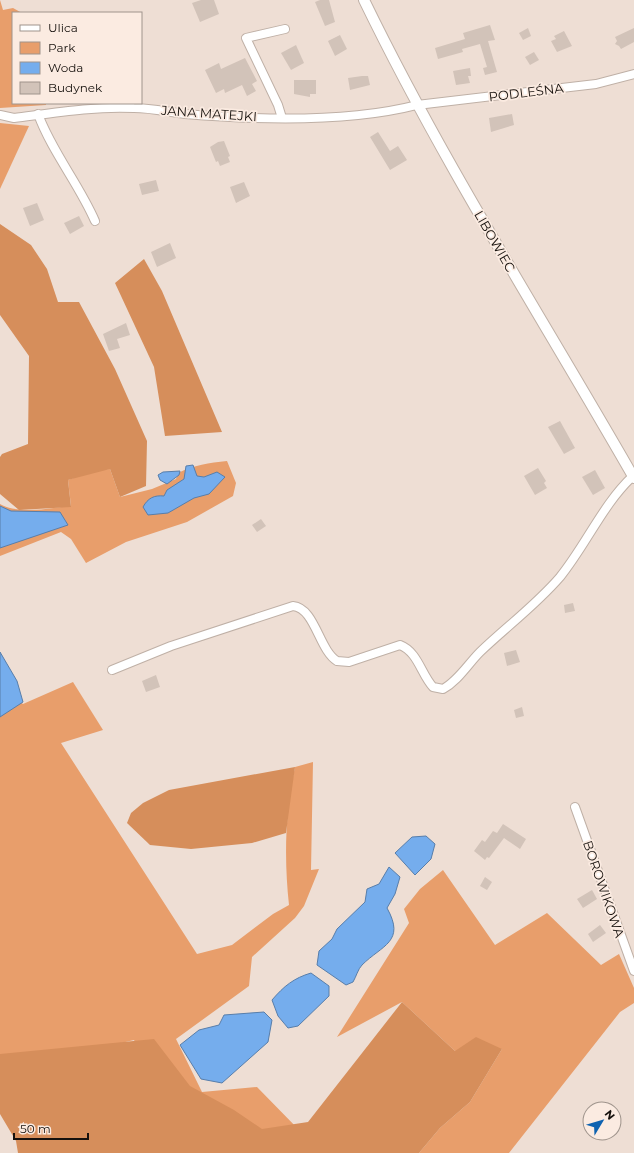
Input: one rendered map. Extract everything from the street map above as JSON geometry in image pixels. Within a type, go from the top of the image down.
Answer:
[{"type":"street","name":"LIBOWIEC","points":[[364,0],[439,146],[634,477]]},
{"type":"street","points":[[282,118],[278,105],[246,38],[285,29]]},
{"type":"street","name":"PODLEŚNA","points":[[417,105],[596,84],[634,74]]},
{"type":"street","name":"JANA MATEJKI","points":[[0,116],[14,118],[38,114],[108,108],[135,108],[186,114],[282,118],[341,116],[389,112],[417,105]]},
{"type":"street","points":[[38,114],[44,129],[88,205],[95,221]]},
{"type":"street","points":[[112,670],[171,646],[293,606],[298,606],[305,611],[329,653],[337,661],[349,662],[400,645],[406,648],[414,656],[433,687],[443,689],[450,684],[481,652],[511,626],[559,578],[580,551],[622,487],[634,477]]},
{"type":"street","name":"BOROWIKOWA","points":[[575,806],[634,971]]},
{"type":"green space","points":[[0,0],[3,10],[13,8],[20,12],[12,12],[12,104],[46,105],[0,108]]},
{"type":"green space","points":[[0,123],[29,126],[0,189]]},
{"type":"green space","points":[[227,461],[236,483],[233,496],[187,522],[126,542],[86,563],[71,539],[61,532],[0,556],[0,504],[25,510],[71,506],[68,480],[96,470],[110,469],[120,497],[152,489],[176,479],[178,473],[190,468]]},
{"type":"green space","points":[[0,666],[14,697],[23,704],[73,682],[103,730],[61,743],[197,954],[232,945],[273,914],[289,905],[286,870],[286,836],[292,784],[295,767],[313,762],[311,870],[319,869],[304,906],[295,918],[252,957],[249,986],[176,1039],[202,1092],[257,1087],[301,1132],[196,1153],[134,1040],[0,1071]]},
{"type":"green space","points":[[443,870],[495,945],[547,913],[601,965],[619,954],[634,988],[634,1003],[620,1012],[509,1153],[419,1153],[440,1128],[470,1102],[502,1049],[455,1051],[402,1002],[337,1037],[409,923],[404,909],[420,889]]},
{"type":"shaded area","points":[[0,224],[31,245],[47,269],[58,302],[79,302],[115,369],[147,441],[146,486],[120,497],[110,469],[68,480],[71,507],[19,510],[0,494],[0,457],[2,454],[28,444],[29,356],[0,315]]},
{"type":"shaded area","points":[[144,259],[162,291],[222,432],[165,436],[154,367],[115,283]]},
{"type":"shaded area","points":[[295,767],[286,833],[252,843],[191,849],[150,845],[127,823],[131,813],[143,803],[169,790]]},
{"type":"shaded area","points":[[402,1002],[455,1051],[476,1037],[502,1049],[470,1102],[440,1128],[419,1153],[18,1153],[16,1141],[0,1114],[0,1054],[154,1039],[190,1086],[234,1110],[262,1129],[308,1122]]},
{"type":"water","points":[[193,465],[197,476],[204,477],[217,472],[225,477],[209,494],[194,498],[168,513],[148,515],[143,507],[147,501],[157,496],[164,496],[167,490],[184,479],[186,466]]},
{"type":"water","points":[[180,471],[179,475],[167,484],[160,480],[158,475],[163,472]]},
{"type":"water","points":[[0,506],[11,511],[60,512],[68,525],[0,548]]},
{"type":"water","points":[[0,652],[17,681],[23,702],[0,717]]},
{"type":"water","points":[[426,836],[435,844],[431,859],[415,875],[395,853],[412,837]]},
{"type":"water","points":[[389,867],[400,877],[395,894],[387,908],[394,928],[393,936],[384,947],[362,965],[353,982],[346,985],[317,965],[319,951],[332,939],[337,929],[365,902],[367,889],[379,884]]},
{"type":"water","points":[[311,973],[329,986],[329,996],[298,1026],[288,1028],[278,1016],[272,1000],[290,983],[299,977]]},
{"type":"water","points":[[264,1012],[272,1020],[268,1042],[222,1083],[201,1079],[180,1045],[199,1030],[219,1025],[224,1015]]},
{"type":"building","points":[[201,0],[214,0],[219,14],[200,22],[192,3]]},
{"type":"building","points":[[320,0],[329,0],[335,22],[325,26],[315,2]]},
{"type":"building","points":[[490,25],[495,40],[488,41],[497,72],[485,75],[483,68],[487,67],[480,44],[462,49],[463,52],[438,59],[435,48],[465,39],[463,33]]},
{"type":"building","points":[[528,28],[531,36],[523,40],[519,33]]},
{"type":"building","points":[[634,28],[634,42],[621,49],[615,44],[617,41],[615,37]]},
{"type":"building","points":[[564,31],[572,46],[557,52],[551,41],[556,39],[554,36]]},
{"type":"building","points":[[340,35],[347,49],[335,56],[328,41]]},
{"type":"building","points":[[296,45],[304,63],[291,70],[281,53]]},
{"type":"building","points":[[534,52],[539,60],[530,65],[525,57]]},
{"type":"building","points":[[245,58],[257,81],[252,84],[256,91],[247,96],[242,85],[225,93],[224,89],[216,93],[205,70],[219,63],[221,69]]},
{"type":"building","points":[[470,68],[471,76],[468,76],[470,83],[456,85],[453,71]]},
{"type":"building","points":[[368,76],[370,85],[350,90],[348,78]]},
{"type":"building","points":[[294,80],[316,80],[316,94],[310,94],[310,97],[294,94]]},
{"type":"building","points":[[512,114],[514,125],[491,132],[489,118]]},
{"type":"building","points":[[378,132],[390,151],[398,146],[407,160],[390,170],[370,137]]},
{"type":"building","points":[[224,141],[230,156],[228,157],[230,162],[220,166],[218,161],[216,162],[210,147],[218,142]]},
{"type":"building","points":[[156,180],[159,191],[142,195],[139,184]]},
{"type":"building","points":[[244,182],[250,196],[236,203],[230,187]]},
{"type":"building","points":[[37,203],[44,220],[30,226],[23,208]]},
{"type":"building","points":[[79,216],[84,226],[70,234],[64,223]]},
{"type":"building","points":[[170,243],[176,258],[157,267],[151,252]]},
{"type":"building","points":[[126,323],[130,335],[117,339],[120,348],[109,351],[103,334]]},
{"type":"building","points":[[560,421],[575,448],[564,454],[548,427]]},
{"type":"building","points":[[538,468],[546,481],[544,483],[547,488],[535,495],[524,476]]},
{"type":"building","points":[[595,470],[605,488],[593,495],[582,477]]},
{"type":"building","points":[[261,519],[266,526],[257,532],[252,525]]},
{"type":"building","points":[[573,603],[575,611],[565,613],[564,605]]},
{"type":"building","points":[[516,650],[520,662],[507,666],[504,653]]},
{"type":"building","points":[[156,675],[160,687],[146,692],[142,681]]},
{"type":"building","points":[[522,707],[524,716],[516,718],[514,710]]},
{"type":"building","points":[[503,824],[526,839],[520,849],[504,838],[489,858],[487,857],[485,860],[474,851],[482,840],[485,842],[493,831],[497,833]]},
{"type":"building","points":[[485,877],[492,882],[487,890],[480,886]]},
{"type":"building","points":[[592,890],[597,899],[583,908],[577,899]]},
{"type":"building","points":[[600,925],[606,933],[593,942],[588,934]]}]
